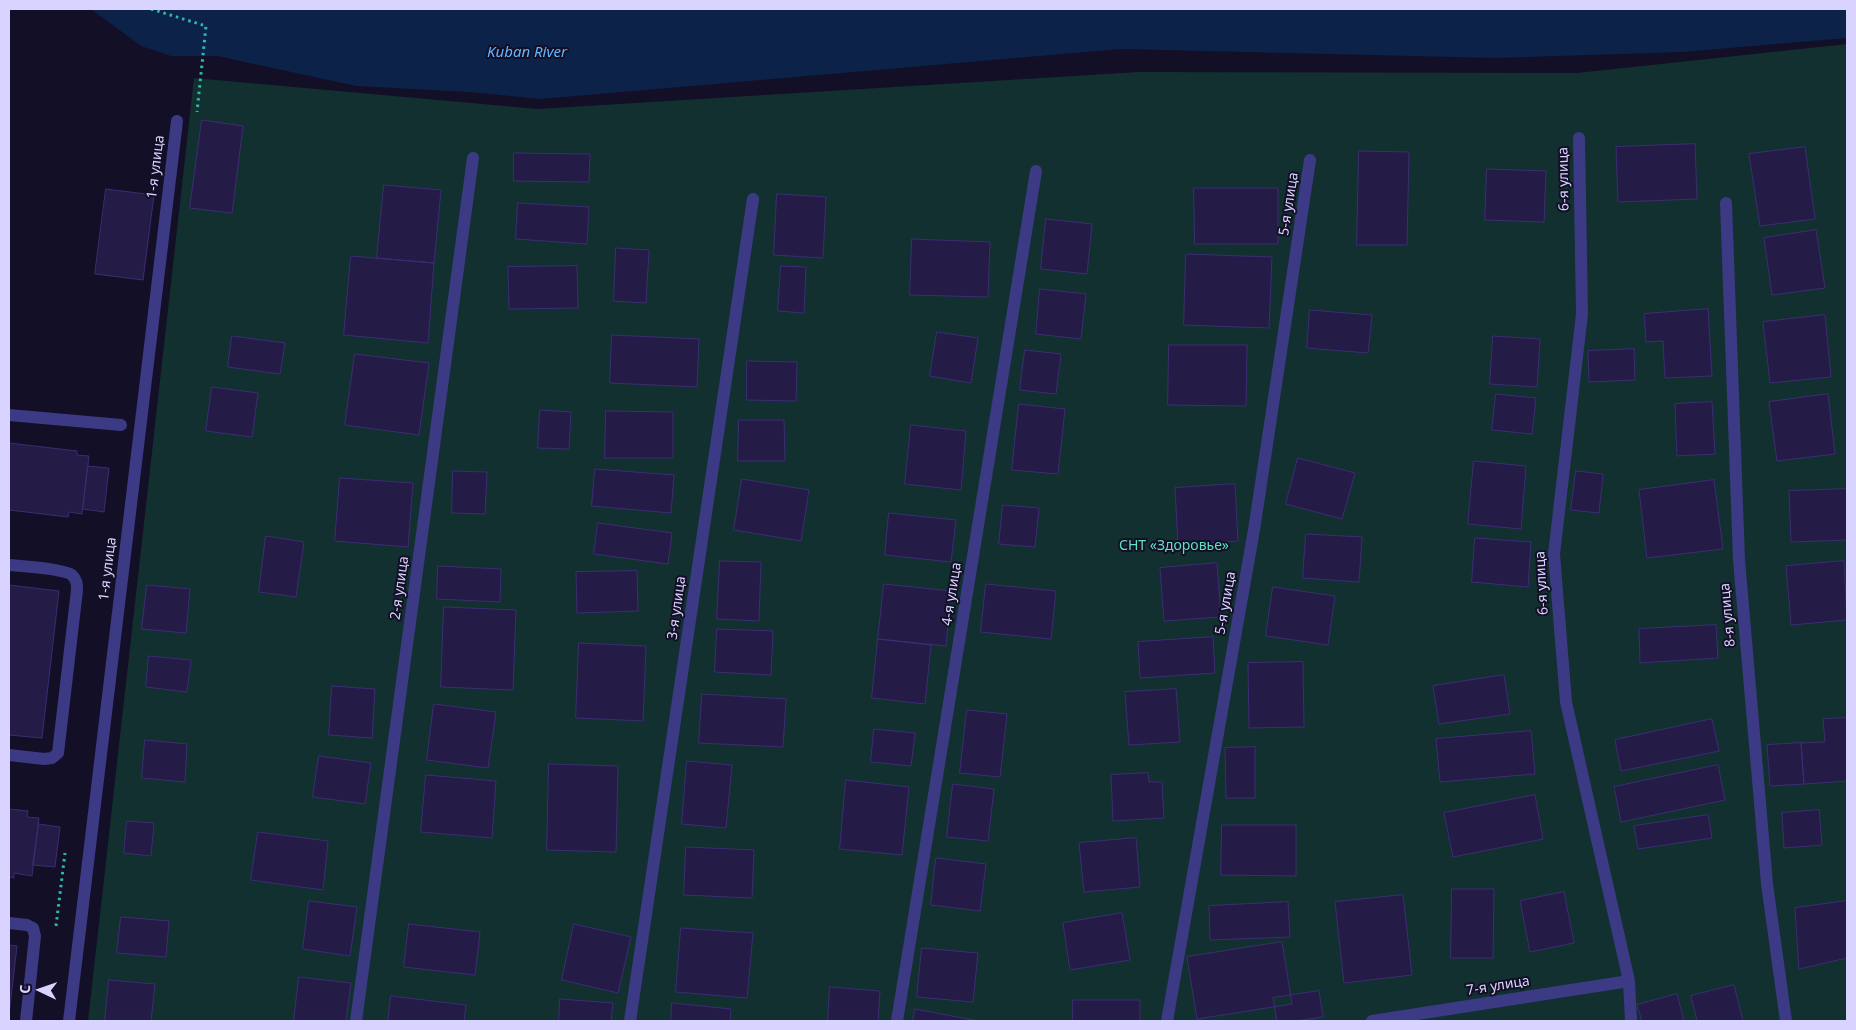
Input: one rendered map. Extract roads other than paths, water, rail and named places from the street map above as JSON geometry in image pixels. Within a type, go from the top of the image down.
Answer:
[{"type":"street","name":"1-я улица","points":[[69,1021],[177,121]]},
{"type":"street","name":"6-я улица","points":[[1579,138],[1582,314],[1554,554],[1566,702],[1629,981],[1631,1021]]},
{"type":"street","name":"2-я улица","points":[[356,1021],[473,158]]},
{"type":"street","name":"5-я улица","points":[[1167,1021],[1254,530],[1310,160]]},
{"type":"street","name":"4-я улица","points":[[897,1021],[1036,171]]},
{"type":"street","name":"3-я улица","points":[[630,1021],[753,199]]},
{"type":"street","name":"8-я улица","points":[[1726,203],[1739,560],[1767,884],[1786,1021]]},
{"type":"street","points":[[9,415],[121,425]]},
{"type":"street","points":[[9,565],[61,571],[71,574],[76,581],[77,590],[58,753],[52,758],[44,759],[9,755]]},
{"type":"street","points":[[9,923],[27,925],[33,928],[35,936],[26,1021]]},
{"type":"street","name":"7-я улица","points":[[1372,1021],[1629,981]]},
{"type":"water","name":"Kuban River","points":[[91,9],[1847,9],[1847,38],[1682,52],[1496,58],[1120,49],[541,99],[469,92],[356,86],[217,56],[171,56],[141,46]]},
{"type":"park label","name":"СНТ «Здоровье»","points":[[1174,546]]}]
